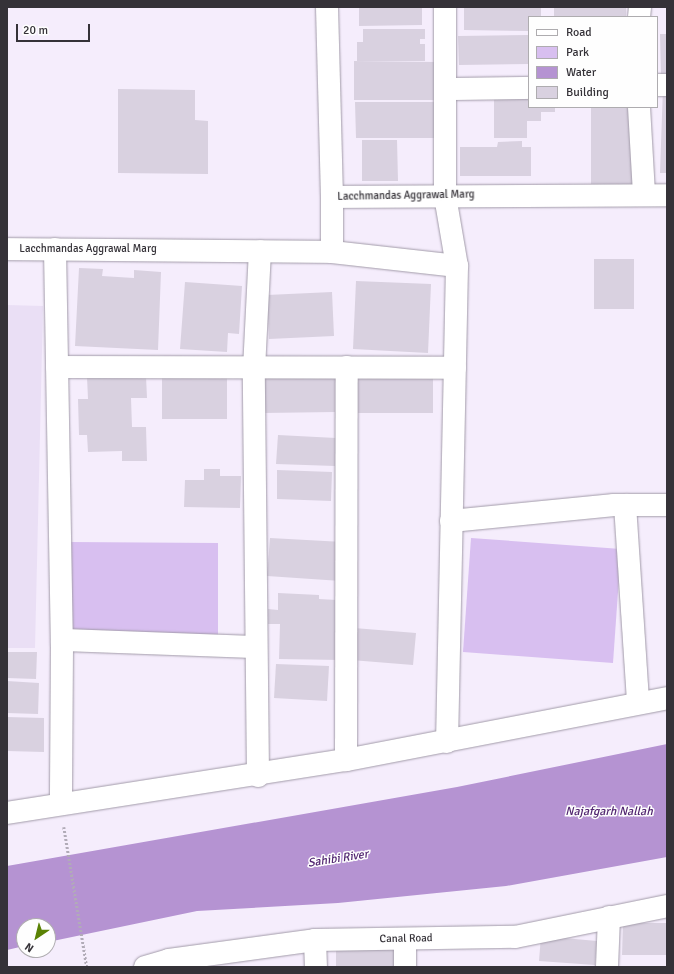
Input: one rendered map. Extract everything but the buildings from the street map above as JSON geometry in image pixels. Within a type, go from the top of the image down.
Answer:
[{"type":"street","points":[[327,7],[332,197]]},
{"type":"street","points":[[445,7],[447,89],[446,196],[457,266],[447,742]]},
{"type":"street","points":[[447,89],[528,88]]},
{"type":"street","points":[[639,108],[644,195]]},
{"type":"street","name":"Lacchmandas Aggrawal Marg","points":[[7,249],[332,252],[332,197],[667,195]]},
{"type":"street","points":[[55,249],[62,640],[61,803]]},
{"type":"street","points":[[258,776],[254,369],[260,251]]},
{"type":"street","points":[[332,252],[457,266]]},
{"type":"street","points":[[56,367],[254,369],[347,367],[455,368]]},
{"type":"street","points":[[346,760],[347,367]]},
{"type":"street","points":[[452,521],[625,505],[667,505]]},
{"type":"street","points":[[625,505],[638,703]]},
{"type":"street","points":[[62,640],[256,647]]},
{"type":"street","points":[[7,813],[61,803],[258,776],[447,742],[667,698]]},
{"type":"street","name":"Canal Road","points":[[145,967],[169,960],[230,959],[315,940],[515,937],[667,906]]},
{"type":"street","points":[[607,967],[609,917]]},
{"type":"street","points":[[405,939],[405,967]]},
{"type":"street","points":[[315,940],[316,967]]},
{"type":"path","points":[[65,831],[87,967]]},
{"type":"shaded area","points":[[7,305],[43,306],[35,648],[7,648]]},
{"type":"green space","points":[[471,538],[621,549],[613,663],[463,652]]},
{"type":"green space","points":[[70,542],[218,543],[218,635],[70,635]]},
{"type":"water","name":"Najafgarh Nallah","points":[[667,744],[667,857],[506,886],[338,903],[197,911],[56,940],[56,918],[16,918],[16,948],[7,950],[7,866],[457,787]]},
{"type":"water label","name":"Sahibi River","points":[[338,859]]}]
